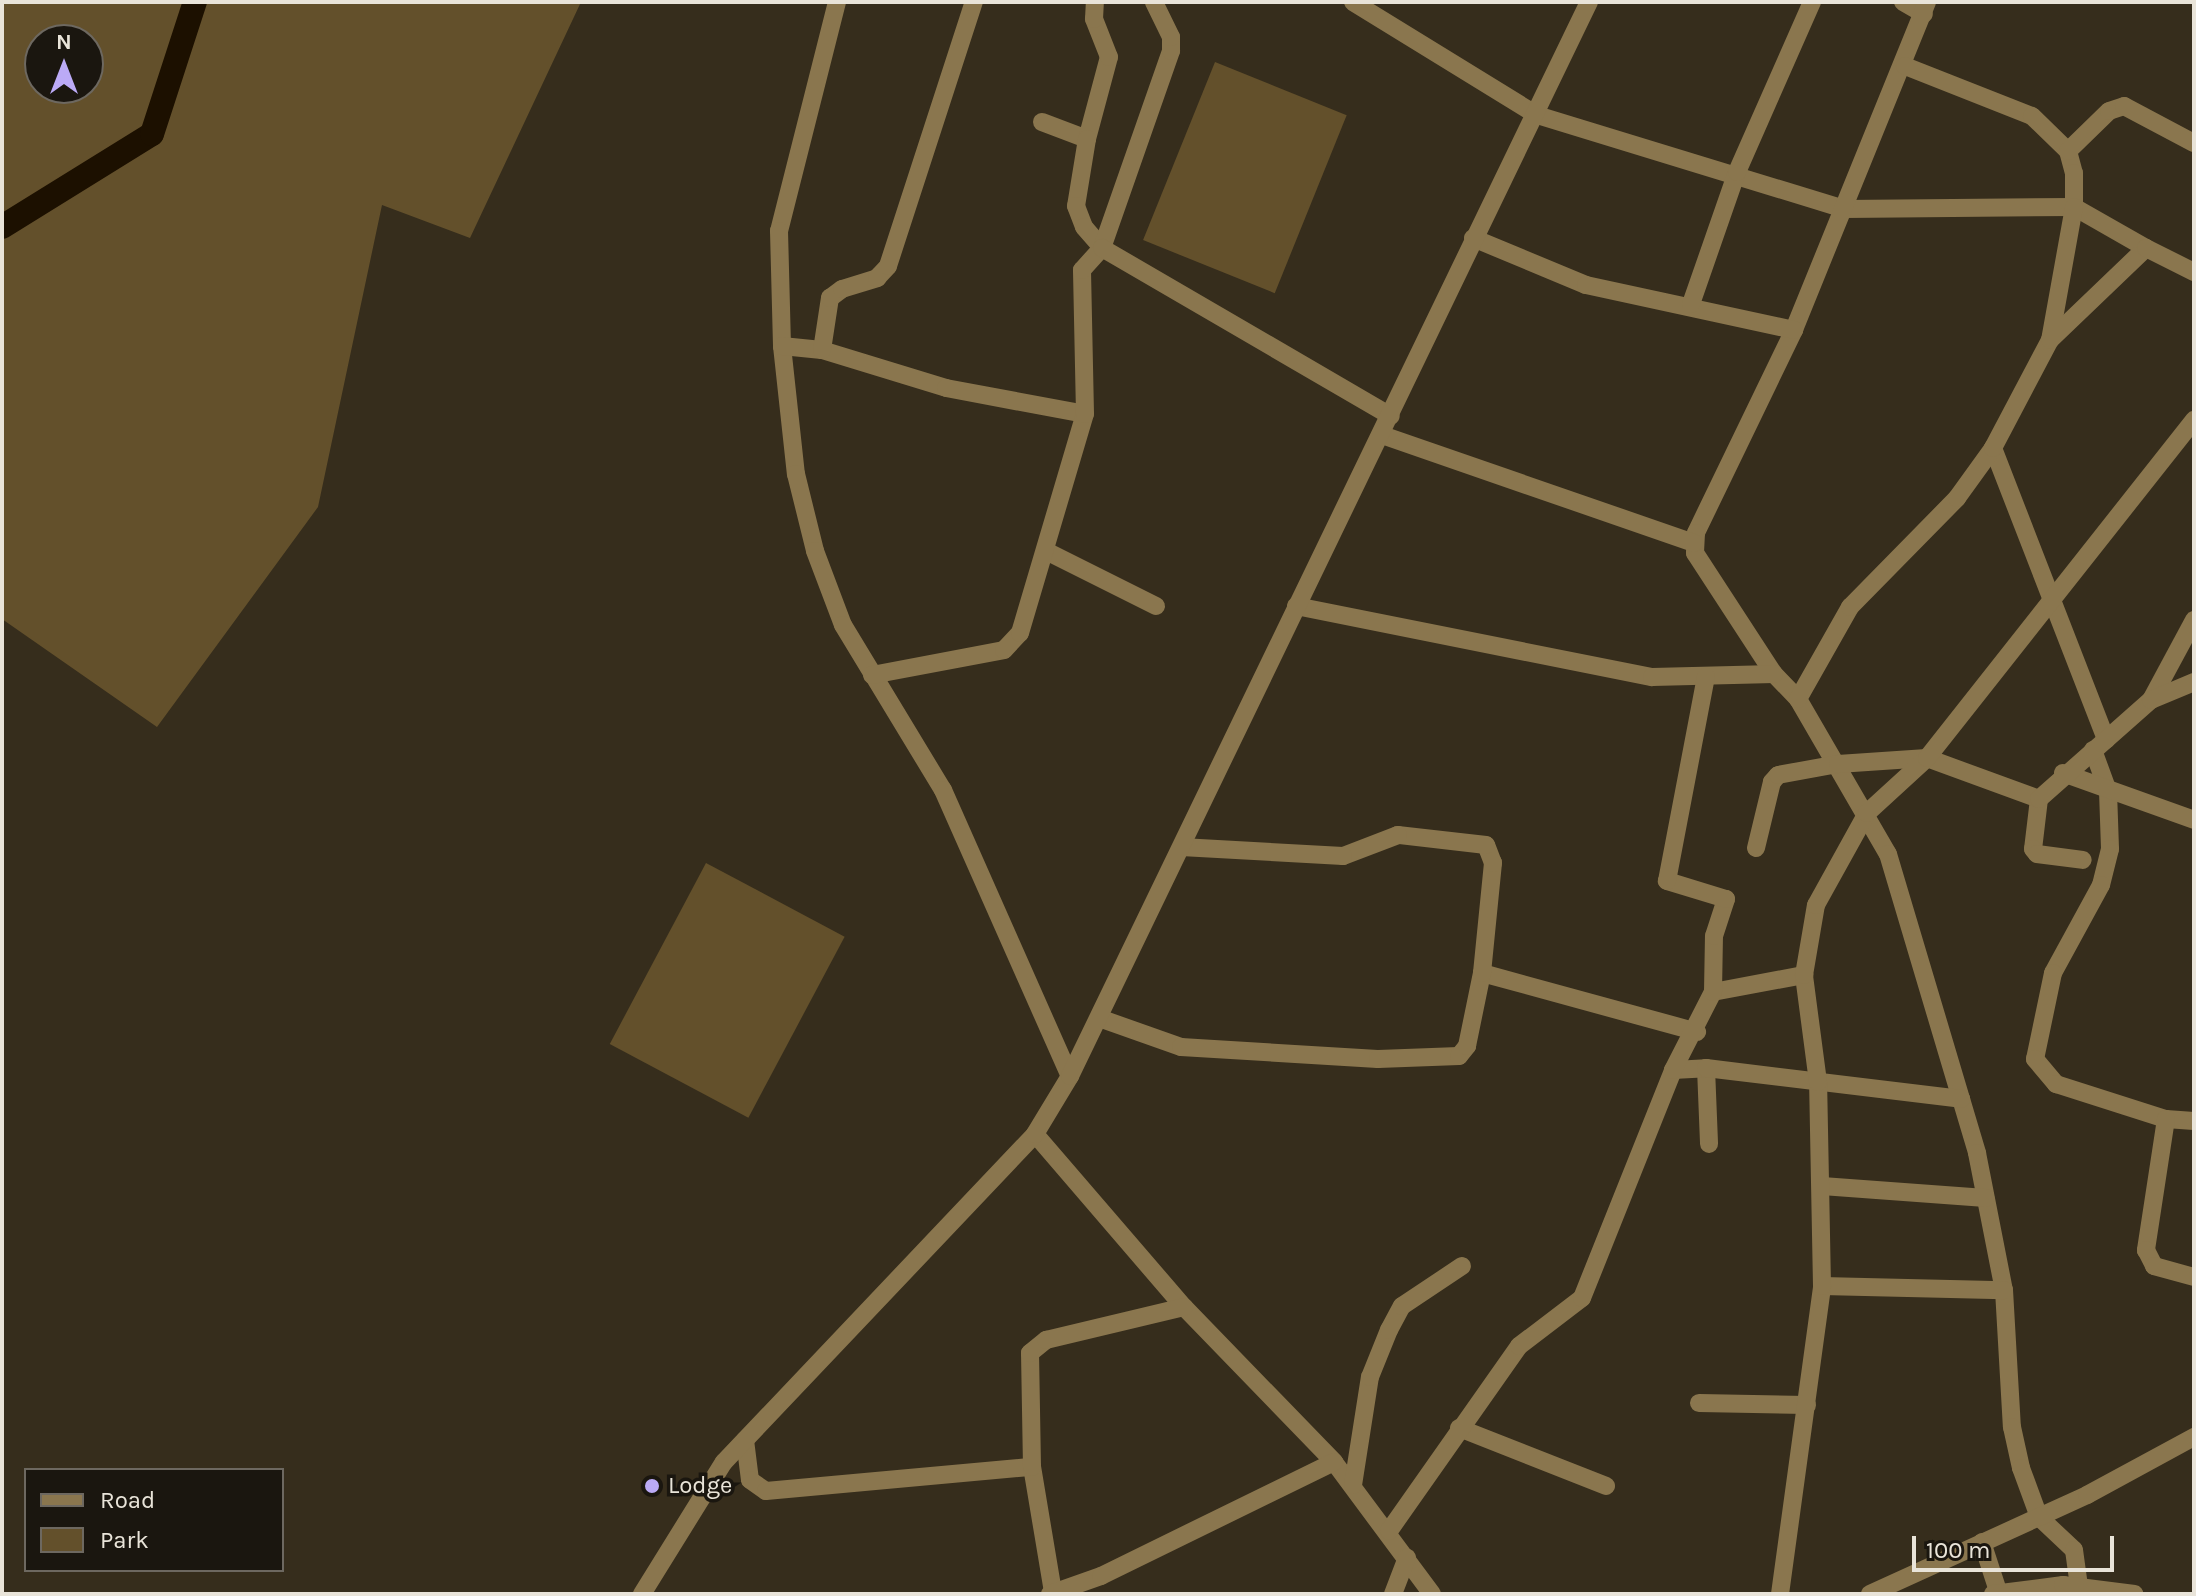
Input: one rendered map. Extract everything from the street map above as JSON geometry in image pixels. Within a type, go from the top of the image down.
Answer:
[{"type":"street","points":[[837,2],[779,231],[782,346],[796,474],[815,551],[843,625],[943,790],[1070,1076]]},
{"type":"street","points":[[822,350],[830,298],[842,289],[877,278],[888,266],[974,2]]},
{"type":"street","points":[[1095,2],[1094,19],[1109,57],[1087,139],[1076,206],[1084,227],[1102,248],[1391,416]]},
{"type":"street","points":[[872,675],[1011,644],[1020,633],[1085,414],[1082,270],[1102,248],[1171,51],[1171,37],[1154,2]]},
{"type":"street","points":[[1353,2],[1537,115],[1737,172],[1844,209],[2074,207],[2194,272]]},
{"type":"street","points":[[642,1594],[724,1462],[1035,1134],[1070,1076],[1589,2]]},
{"type":"street","points":[[1691,304],[1737,172],[1812,2]]},
{"type":"street","points":[[1903,2],[1926,8],[1905,66],[1794,330],[1694,543],[1698,563],[1774,674],[1798,699],[1867,813],[1888,854],[1961,1099],[1986,1198],[2004,1290],[2012,1427],[2039,1517],[2074,1550],[2080,1590]]},
{"type":"street","points":[[1798,699],[1850,607],[1957,498],[1993,448],[2050,340],[2074,207],[2068,151],[2032,116],[1905,66]]},
{"type":"street","points":[[2068,151],[2109,111],[2124,106],[2194,143]]},
{"type":"street","points":[[1042,122],[1087,139]]},
{"type":"street","points":[[1473,238],[1586,285],[1691,304],[1794,330]]},
{"type":"street","points":[[2050,340],[2146,248]]},
{"type":"street","points":[[782,346],[822,350],[946,388],[1085,414]]},
{"type":"street","points":[[1780,1594],[1822,1286],[1818,1082],[1804,975],[1816,905],[1867,813],[1927,758],[2194,420]]},
{"type":"street","points":[[1382,435],[1694,543]]},
{"type":"street","points":[[1993,448],[2054,596],[2100,745],[2108,791],[2110,849],[2101,885],[2053,973],[2035,1059],[2056,1084],[2166,1119],[2194,1121]]},
{"type":"street","points":[[1046,551],[1156,606]]},
{"type":"street","points":[[1296,606],[1652,677],[1774,674]]},
{"type":"street","points":[[2151,700],[2194,620]]},
{"type":"street","points":[[1389,1531],[1519,1346],[1582,1298],[1673,1070],[1697,1032],[1713,992],[1714,936],[1726,899],[1667,881],[1706,677]]},
{"type":"street","points":[[2083,860],[2037,854],[2033,849],[2039,799],[2063,773],[2151,700],[2194,682]]},
{"type":"street","points":[[1756,848],[1772,782],[1787,773],[1838,764],[1927,758],[2039,799]]},
{"type":"street","points":[[2063,773],[2194,820]]},
{"type":"street","points":[[1099,1018],[1181,1047],[1378,1059],[1459,1056],[1467,1046],[1482,973],[1493,863],[1481,842],[1398,835],[1343,856],[1181,847]]},
{"type":"street","points":[[1482,973],[1697,1032]]},
{"type":"street","points":[[1713,992],[1804,975]]},
{"type":"street","points":[[1673,1070],[1706,1068],[1961,1099]]},
{"type":"street","points":[[1706,1068],[1709,1144]]},
{"type":"street","points":[[2166,1119],[2146,1250],[2154,1266],[2194,1277]]},
{"type":"street","points":[[1035,1134],[1184,1307],[1334,1462],[1389,1531],[1432,1594]]},
{"type":"street","points":[[1822,1186],[1986,1198]]},
{"type":"street","points":[[1353,1485],[1370,1377],[1389,1330],[1402,1306],[1462,1266]]},
{"type":"street","points":[[1822,1286],[2004,1290]]},
{"type":"street","points":[[1184,1307],[1033,1347],[1032,1467],[1051,1593],[1101,1576],[1334,1462]]},
{"type":"street","points":[[1699,1403],[1807,1405]]},
{"type":"street","points":[[1459,1428],[1606,1486]]},
{"type":"street","points":[[1870,1594],[2159,1460],[2194,1437]]},
{"type":"street","points":[[745,1440],[750,1480],[766,1491],[1032,1467]]},
{"type":"street","points":[[1982,1542],[1997,1593],[2080,1590],[2134,1594]]},
{"type":"street","points":[[1393,1594],[1407,1558]]},
{"type":"green space","points":[[2,2],[581,2],[470,238],[382,205],[318,507],[157,727],[2,619]]},
{"type":"green space","points":[[1215,62],[1347,115],[1275,293],[1143,240]]},
{"type":"green space","points":[[706,863],[845,937],[748,1118],[610,1044]]},
{"type":"waterway","points":[[2,227],[152,134],[195,2]]},
{"type":"place","name":"Lodge","points":[[652,1486]]}]
